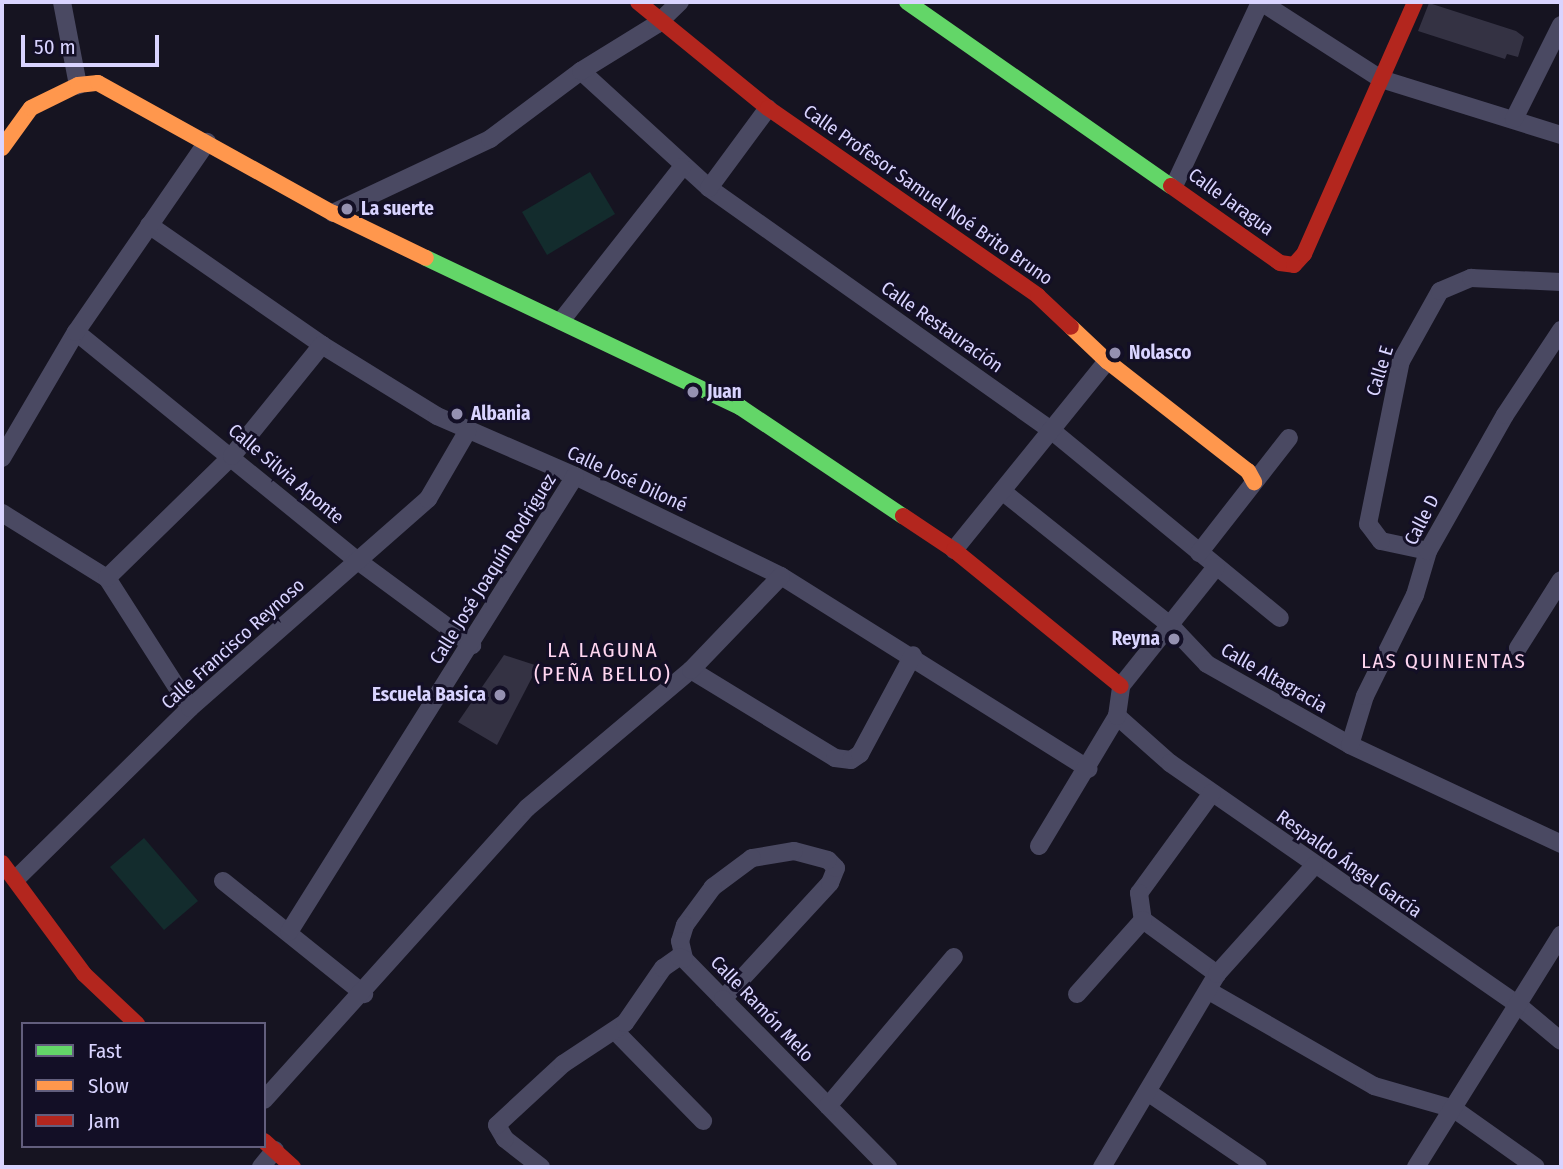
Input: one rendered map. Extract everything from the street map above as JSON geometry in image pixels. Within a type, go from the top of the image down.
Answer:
[{"type":"street","points":[[62,2],[78,85]]},
{"type":"street","name":"Calle Profesor Samuel Noé Brito Bruno","points":[[638,2],[768,108],[1038,296],[1107,360],[1248,471],[1254,482]]},
{"type":"street","points":[[333,213],[490,139],[581,71],[661,20],[680,2]]},
{"type":"street","name":"Calle Jaragua","points":[[907,2],[1174,186],[1280,264],[1294,265],[1304,254],[1415,2]]},
{"type":"street","points":[[1174,186],[1260,2],[1381,79],[1561,135]]},
{"type":"street","points":[[1514,119],[1561,25]]},
{"type":"street","name":"Calle Restauración","points":[[581,71],[682,167],[1051,430],[1280,618]]},
{"type":"street","points":[[2,148],[31,108],[78,85],[98,83],[113,89],[333,213],[740,407],[954,550],[1121,686]]},
{"type":"street","points":[[709,188],[768,108]]},
{"type":"street","points":[[2,458],[76,332],[207,142]]},
{"type":"street","points":[[561,321],[682,167]]},
{"type":"street","name":"Calle José Diloné","points":[[149,225],[322,345],[467,432],[575,476],[781,576],[913,655],[1089,769]]},
{"type":"street","name":"Calle E","points":[[1428,551],[1381,541],[1368,524],[1401,361],[1440,291],[1471,278],[1561,282]]},
{"type":"street","name":"Calle D","points":[[1350,745],[1365,695],[1415,595],[1428,551],[1505,415],[1561,330]]},
{"type":"street","name":"Calle Silvia Aponte","points":[[76,332],[232,456],[358,562],[472,645]]},
{"type":"street","points":[[107,578],[232,456],[322,345]]},
{"type":"street","points":[[954,550],[1107,360]]},
{"type":"street","name":"Calle Francisco Reynoso","points":[[16,879],[190,708],[428,499],[467,432]]},
{"type":"street","points":[[1199,553],[1289,438]]},
{"type":"street","name":"Calle José Joaquín Rodríguez","points":[[289,932],[472,645],[575,476]]},
{"type":"street","name":"Calle Altagracia","points":[[1002,491],[1171,626],[1207,664],[1350,745],[1561,844]]},
{"type":"street","points":[[2,513],[107,578],[190,708]]},
{"type":"street","points":[[1039,846],[1089,769],[1117,716],[1121,686],[1216,567]]},
{"type":"street","points":[[266,1098],[364,994],[527,807],[691,670],[781,576]]},
{"type":"street","points":[[1518,648],[1561,580]]},
{"type":"street","points":[[691,670],[835,758],[851,760],[860,754],[913,655]]},
{"type":"street","name":"Respaldo Ángel García","points":[[1117,716],[1212,793],[1518,1005],[1561,1041]]},
{"type":"street","points":[[1212,793],[1139,893],[1143,920],[1217,974]]},
{"type":"street","name":"Calle Ramón Melo","points":[[723,999],[830,883],[836,868],[828,860],[794,851],[752,858],[713,887],[691,916],[680,942],[684,959],[723,999],[888,1167]]},
{"type":"street","points":[[2,863],[84,974],[135,1022]]},
{"type":"street","points":[[1102,1167],[1149,1093],[1217,974],[1314,866]]},
{"type":"street","points":[[223,881],[364,994]]},
{"type":"street","points":[[1077,994],[1143,920]]},
{"type":"street","points":[[1416,1167],[1561,935]]},
{"type":"street","points":[[541,1167],[505,1139],[497,1125],[562,1064],[615,1031],[637,1011],[663,968],[679,957],[684,959]]},
{"type":"street","points":[[828,1106],[954,957]]},
{"type":"street","points":[[1209,991],[1374,1086],[1454,1109],[1536,1167]]},
{"type":"street","points":[[615,1031],[703,1121]]},
{"type":"street","points":[[1149,1093],[1258,1167]]},
{"type":"street","points":[[261,1167],[270,1146],[293,1167]]},
{"type":"green space","points":[[590,172],[615,214],[547,255],[522,212]]},
{"type":"green space","points":[[144,838],[198,901],[164,930],[110,867]]},
{"type":"building","points":[[1429,3],[1516,31],[1524,37],[1518,57],[1507,54],[1505,59],[1418,31]]},
{"type":"building","points":[[504,655],[538,666],[497,745],[458,722]]},
{"type":"traffic: fast","points":[[907,2],[1171,186]]},
{"type":"traffic: fast","points":[[426,258],[740,407],[903,516]]},
{"type":"traffic: slow","points":[[2,148],[31,108],[78,85],[98,83],[333,213],[426,258]]},
{"type":"traffic: slow","points":[[1071,327],[1107,361],[1248,471],[1254,482]]},
{"type":"traffic: jam","points":[[638,2],[768,108],[1038,296],[1071,327]]},
{"type":"traffic: jam","points":[[1171,186],[1280,263],[1294,265],[1304,254],[1415,2]]},
{"type":"traffic: jam","points":[[903,516],[954,550],[1121,686]]},
{"type":"traffic: jam","points":[[2,863],[84,974],[135,1022]]},
{"type":"traffic: jam","points":[[266,1143],[293,1167]]},
{"type":"place","name":"La suerte","points":[[347,209]]},
{"type":"place","name":"Nolasco","points":[[1115,353]]},
{"type":"place","name":"Juan","points":[[693,392]]},
{"type":"place","name":"Albania","points":[[457,414]]},
{"type":"place","name":"Reyna","points":[[1174,639]]},
{"type":"place","name":"Escuela Basica","points":[[500,695]]},
{"type":"district","name":"LAS QUINIENTAS","points":[[1444,661]]},
{"type":"district","name":"LA LAGUNA (PEÑA BELLO)","points":[[603,662]]}]
